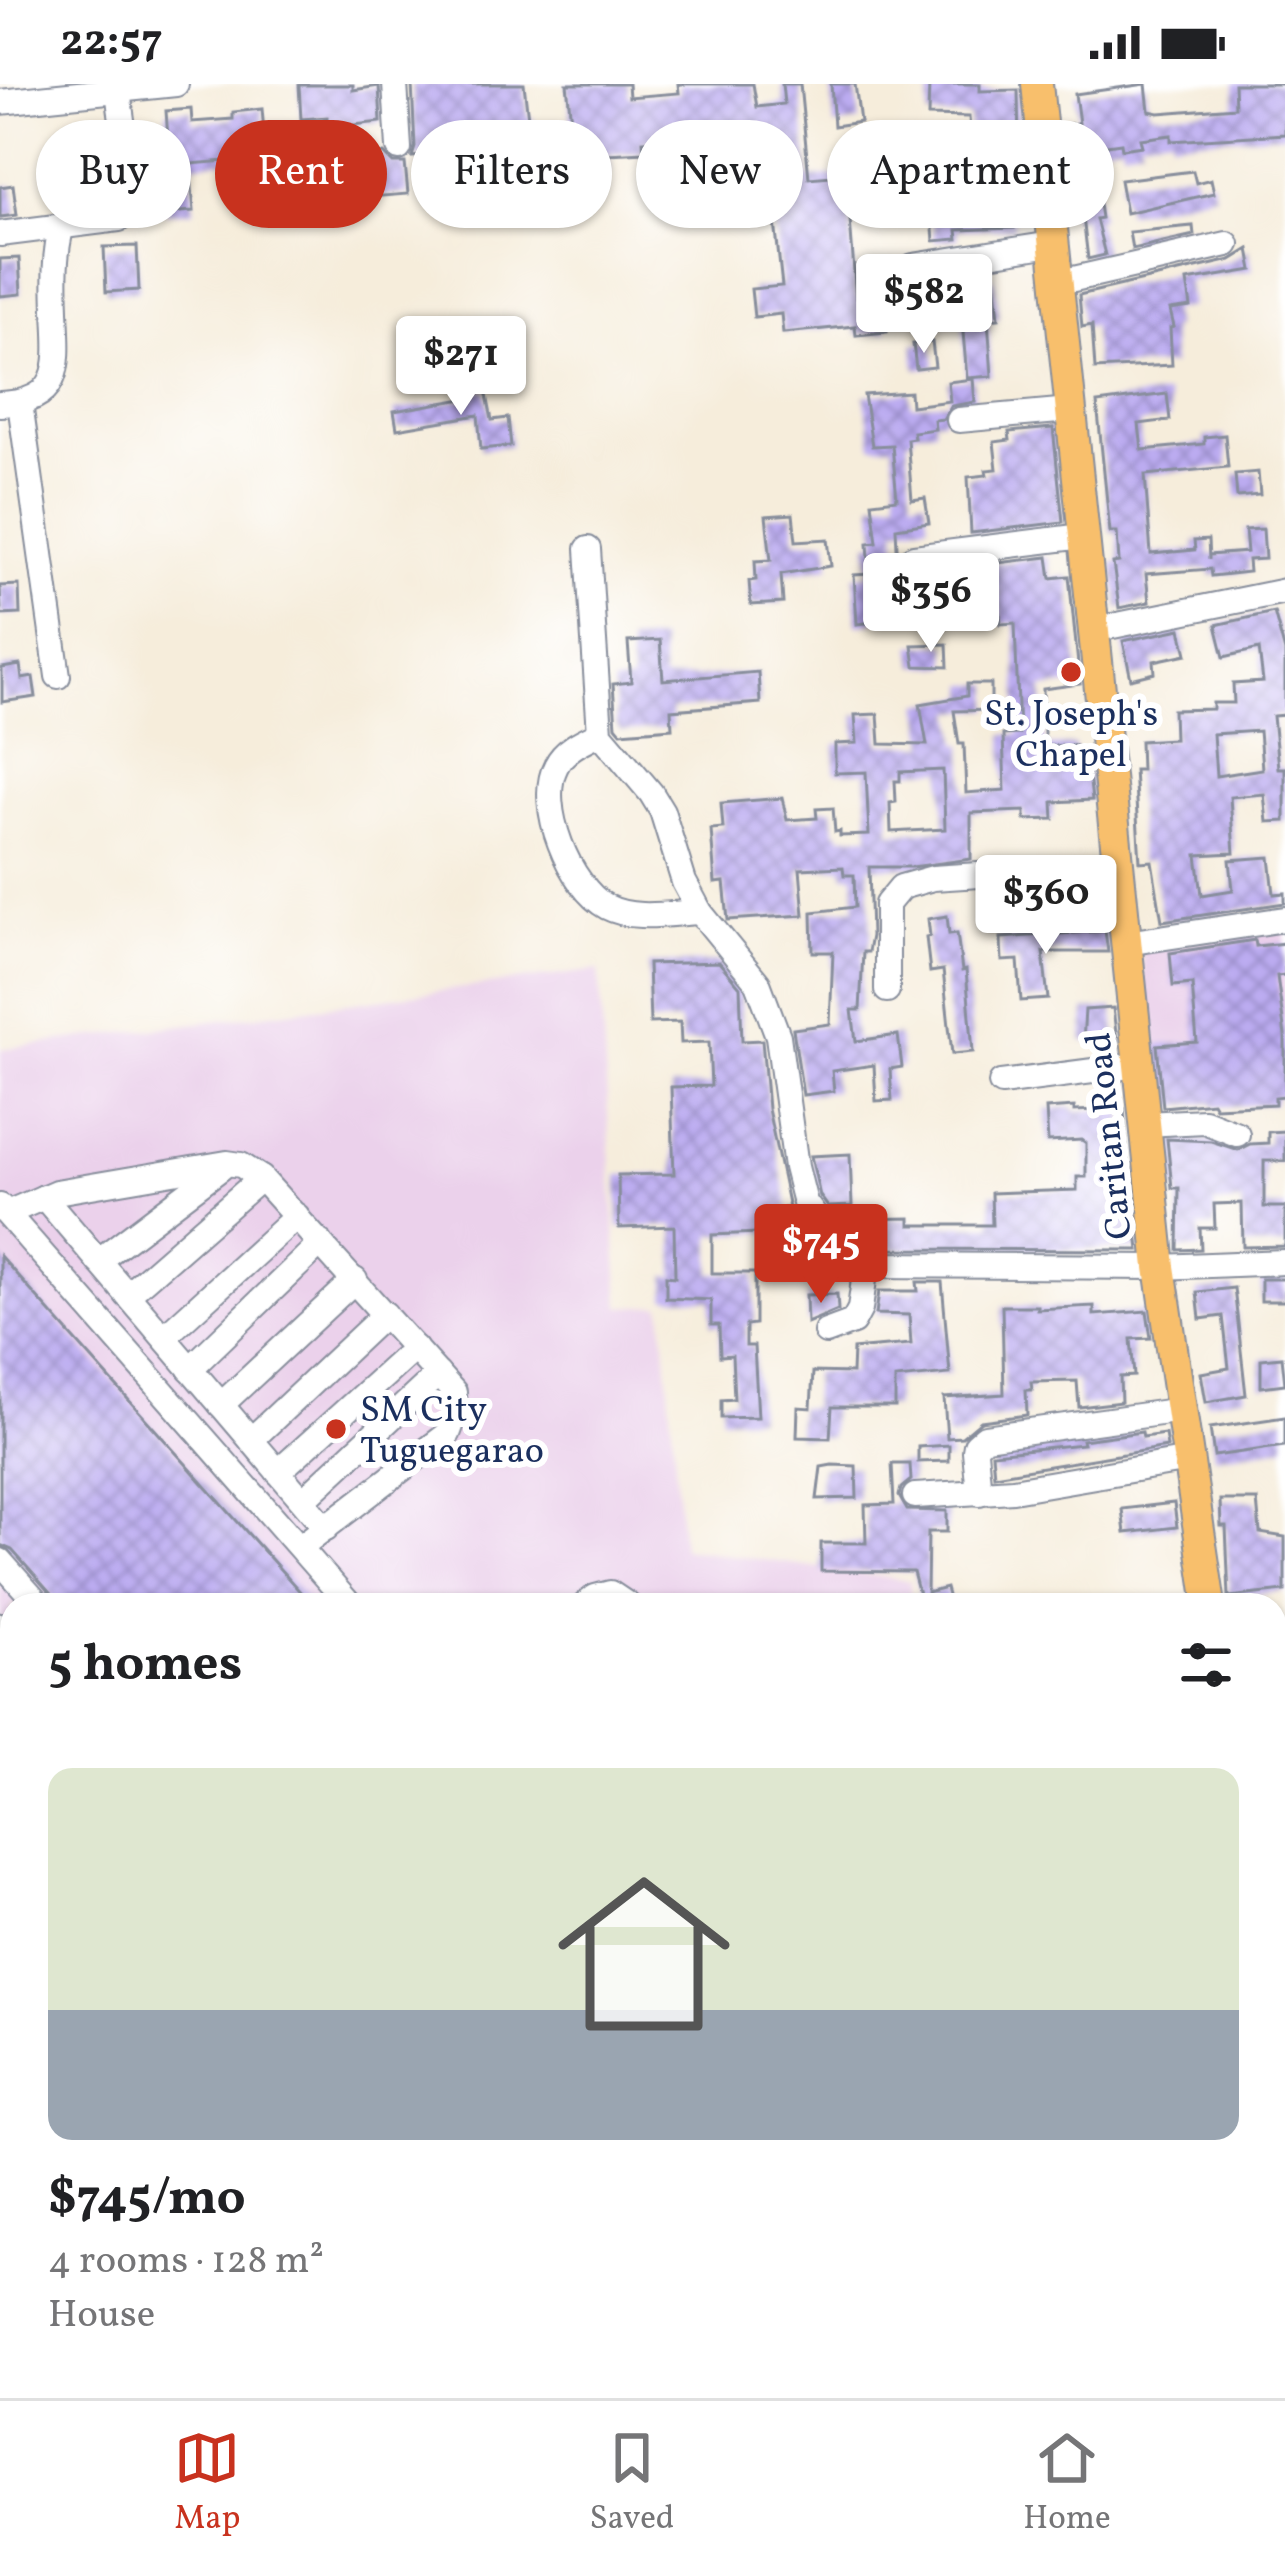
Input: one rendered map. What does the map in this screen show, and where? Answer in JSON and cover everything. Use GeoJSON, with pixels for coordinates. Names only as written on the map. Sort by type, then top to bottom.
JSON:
{"type":"FeatureCollection","features":[{"type":"Feature","properties":{"kind":"main road","name":"Caritan Road"},"geometry":{"type":"LineString","coordinates":[[1037,84],[1160,1267],[1208,1593]]}},
{"type":"Feature","properties":{"kind":"street"},"geometry":{"type":"LineString","coordinates":[[0,102],[176,84]]}},
{"type":"Feature","properties":{"kind":"street"},"geometry":{"type":"LineString","coordinates":[[395,84],[399,148]]}},
{"type":"Feature","properties":{"kind":"street"},"geometry":{"type":"LineString","coordinates":[[117,87],[121,120]]}},
{"type":"Feature","properties":{"kind":"street"},"geometry":{"type":"LineString","coordinates":[[0,234],[46,228]]}},
{"type":"Feature","properties":{"kind":"street"},"geometry":{"type":"LineString","coordinates":[[58,676],[10,404],[44,391],[58,367],[57,250],[62,228]]}},
{"type":"Feature","properties":{"kind":"street"},"geometry":{"type":"LineString","coordinates":[[913,266],[1052,244]]}},
{"type":"Feature","properties":{"kind":"street"},"geometry":{"type":"LineString","coordinates":[[1056,283],[1227,244]]}},
{"type":"Feature","properties":{"kind":"street"},"geometry":{"type":"LineString","coordinates":[[959,420],[1070,410]]}},
{"type":"Feature","properties":{"kind":"street"},"geometry":{"type":"LineString","coordinates":[[914,557],[1083,536]]}},
{"type":"Feature","properties":{"kind":"street"},"geometry":{"type":"LineString","coordinates":[[588,549],[600,733],[652,794],[700,912],[743,959],[770,1008],[805,1203],[839,1249],[866,1265],[1160,1267],[1285,1262]]}},
{"type":"Feature","properties":{"kind":"street"},"geometry":{"type":"LineString","coordinates":[[1094,630],[1285,591]]}},
{"type":"Feature","properties":{"kind":"street"},"geometry":{"type":"LineString","coordinates":[[600,733],[572,747],[556,763],[550,782],[559,843],[568,866],[582,887],[608,908],[637,915],[700,912]]}},
{"type":"Feature","properties":{"kind":"street"},"geometry":{"type":"LineString","coordinates":[[887,989],[886,904],[902,887],[933,878],[1118,866]]}},
{"type":"Feature","properties":{"kind":"street"},"geometry":{"type":"LineString","coordinates":[[1126,943],[1285,919]]}},
{"type":"Feature","properties":{"kind":"street"},"geometry":{"type":"LineString","coordinates":[[1000,1083],[1139,1066]]}},
{"type":"Feature","properties":{"kind":"street"},"geometry":{"type":"LineString","coordinates":[[1145,1124],[1204,1121],[1238,1134]]}},
{"type":"Feature","properties":{"kind":"street"},"geometry":{"type":"LineString","coordinates":[[98,1261],[227,1163]]}},
{"type":"Feature","properties":{"kind":"street"},"geometry":{"type":"LineString","coordinates":[[300,1547],[448,1434],[455,1414],[454,1392],[297,1216],[261,1178],[241,1165],[227,1163],[56,1192],[3,1210],[340,1593]]}},
{"type":"Feature","properties":{"kind":"street"},"geometry":{"type":"LineString","coordinates":[[127,1295],[261,1178]]}},
{"type":"Feature","properties":{"kind":"street"},"geometry":{"type":"LineString","coordinates":[[44,1197],[326,1528]]}},
{"type":"Feature","properties":{"kind":"street"},"geometry":{"type":"LineString","coordinates":[[164,1337],[297,1216]]}},
{"type":"Feature","properties":{"kind":"street"},"geometry":{"type":"LineString","coordinates":[[190,1369],[321,1243]]}},
{"type":"Feature","properties":{"kind":"street"},"geometry":{"type":"LineString","coordinates":[[826,1332],[853,1322],[860,1309],[866,1265]]}},
{"type":"Feature","properties":{"kind":"street"},"geometry":{"type":"LineString","coordinates":[[221,1405],[355,1280]]}},
{"type":"Feature","properties":{"kind":"street"},"geometry":{"type":"LineString","coordinates":[[251,1440],[385,1314]]}},
{"type":"Feature","properties":{"kind":"street"},"geometry":{"type":"LineString","coordinates":[[278,1472],[415,1348]]}},
{"type":"Feature","properties":{"kind":"street"},"geometry":{"type":"LineString","coordinates":[[303,1500],[438,1374]]}},
{"type":"Feature","properties":{"kind":"street"},"geometry":{"type":"LineString","coordinates":[[979,1493],[975,1451],[985,1437],[1182,1409]]}},
{"type":"Feature","properties":{"kind":"street"},"geometry":{"type":"LineString","coordinates":[[915,1496],[979,1493],[1189,1460]]}},
{"type":"Feature","properties":{"kind":"street"},"geometry":{"type":"LineString","coordinates":[[0,1561],[28,1593]]}},
{"type":"Feature","properties":{"kind":"shaded area"},"geometry":{"type":"Polygon","coordinates":[[[1285,928],[1285,1064],[1154,1082],[1141,950],[1285,928]]]}},
{"type":"Feature","properties":{"kind":"shaded area","name":"SM City Tuguegarao"},"geometry":{"type":"Polygon","coordinates":[[[599,970],[620,1307],[662,1305],[682,1548],[910,1581],[910,1593],[0,1593],[0,1049],[599,970]]]}},
{"type":"Feature","properties":{"kind":"building"},"geometry":{"type":"Polygon","coordinates":[[[412,84],[524,84],[528,118],[533,117],[533,120],[414,120],[412,84]]]}},
{"type":"Feature","properties":{"kind":"building"},"geometry":{"type":"Polygon","coordinates":[[[567,84],[628,84],[629,97],[679,93],[678,84],[753,84],[757,107],[784,104],[782,84],[800,84],[809,178],[827,176],[827,228],[851,228],[856,298],[883,295],[887,332],[856,335],[855,326],[783,333],[781,314],[754,317],[751,289],[782,286],[776,228],[803,228],[803,120],[636,120],[636,152],[612,154],[612,120],[571,120],[567,84]]]}},
{"type":"Feature","properties":{"kind":"building"},"geometry":{"type":"Polygon","coordinates":[[[831,84],[855,84],[860,120],[834,120],[831,84]]]}},
{"type":"Feature","properties":{"kind":"building"},"geometry":{"type":"Polygon","coordinates":[[[929,84],[1018,90],[1018,120],[928,116],[929,84]]]}},
{"type":"Feature","properties":{"kind":"building"},"geometry":{"type":"Polygon","coordinates":[[[1146,84],[1149,111],[1159,113],[1235,107],[1234,84],[1285,84],[1285,134],[1171,141],[1171,135],[1140,139],[1142,146],[1122,149],[1121,143],[1114,144],[1114,120],[1079,120],[1075,94],[1146,84]]]}},
{"type":"Feature","properties":{"kind":"building"},"geometry":{"type":"Polygon","coordinates":[[[299,85],[353,85],[353,90],[379,86],[381,120],[301,119],[299,85]]]}},
{"type":"Feature","properties":{"kind":"building"},"geometry":{"type":"Polygon","coordinates":[[[191,109],[192,122],[215,120],[215,162],[191,164],[191,120],[167,120],[166,111],[191,109]]]}},
{"type":"Feature","properties":{"kind":"building"},"geometry":{"type":"Polygon","coordinates":[[[262,109],[263,120],[219,120],[233,119],[233,112],[262,109]]]}},
{"type":"Feature","properties":{"kind":"building"},"geometry":{"type":"Polygon","coordinates":[[[387,157],[393,163],[405,163],[408,194],[387,196],[387,157]]]}},
{"type":"Feature","properties":{"kind":"building"},"geometry":{"type":"Polygon","coordinates":[[[1193,171],[1196,183],[1211,179],[1214,193],[1126,213],[1120,180],[1193,171]]]}},
{"type":"Feature","properties":{"kind":"building"},"geometry":{"type":"Polygon","coordinates":[[[13,185],[17,215],[0,217],[0,187],[13,185]]]}},
{"type":"Feature","properties":{"kind":"building"},"geometry":{"type":"Polygon","coordinates":[[[1193,226],[1194,235],[1132,249],[1129,232],[1193,226]]]}},
{"type":"Feature","properties":{"kind":"building"},"geometry":{"type":"Polygon","coordinates":[[[933,228],[1014,228],[957,230],[958,239],[934,241],[933,228]]]}},
{"type":"Feature","properties":{"kind":"building"},"geometry":{"type":"Polygon","coordinates":[[[1084,228],[1098,228],[1105,255],[1088,259],[1084,228]]]}},
{"type":"Feature","properties":{"kind":"building"},"geometry":{"type":"Polygon","coordinates":[[[137,246],[139,290],[106,292],[104,247],[137,246]]]}},
{"type":"Feature","properties":{"kind":"building"},"geometry":{"type":"Polygon","coordinates":[[[1249,249],[1253,270],[1187,281],[1191,307],[1170,310],[1172,365],[1095,369],[1092,325],[1082,327],[1079,295],[1231,260],[1249,249]]]}},
{"type":"Feature","properties":{"kind":"building"},"geometry":{"type":"Polygon","coordinates":[[[19,258],[21,294],[0,296],[0,259],[19,258]]]}},
{"type":"Feature","properties":{"kind":"building"},"geometry":{"type":"Polygon","coordinates":[[[995,279],[999,318],[988,319],[992,376],[967,378],[962,321],[944,323],[940,284],[995,279]]]}},
{"type":"Feature","properties":{"kind":"building"},"geometry":{"type":"Polygon","coordinates":[[[932,342],[935,367],[916,369],[913,344],[932,342]]]}},
{"type":"Feature","properties":{"kind":"building"},"geometry":{"type":"Polygon","coordinates":[[[973,379],[975,402],[951,406],[943,419],[934,420],[935,429],[913,432],[914,438],[907,439],[912,500],[925,498],[929,523],[896,528],[898,566],[916,573],[1048,557],[1051,578],[1069,576],[1080,684],[1043,689],[1044,733],[1046,746],[1075,745],[1075,752],[1084,752],[1084,774],[1089,774],[1092,800],[1053,802],[1054,819],[1025,820],[1025,811],[971,813],[971,859],[869,867],[871,936],[868,952],[863,952],[860,1010],[852,1010],[856,1041],[898,1035],[902,1067],[890,1069],[892,1100],[876,1101],[874,1065],[832,1071],[834,1091],[803,1095],[793,1029],[830,1024],[833,952],[813,952],[812,912],[855,907],[854,875],[844,875],[843,867],[800,869],[804,915],[728,920],[724,882],[715,883],[711,829],[723,828],[721,803],[782,798],[787,820],[817,818],[816,809],[833,808],[835,832],[840,831],[840,836],[869,835],[866,772],[835,773],[835,744],[857,743],[855,715],[878,714],[880,744],[927,745],[920,704],[967,696],[967,684],[991,684],[991,710],[954,711],[959,744],[964,744],[966,793],[1005,790],[1003,735],[1019,734],[1015,623],[1001,624],[998,588],[949,591],[951,616],[932,618],[931,606],[903,607],[874,611],[874,622],[857,624],[854,575],[870,574],[868,543],[877,542],[872,502],[897,499],[892,445],[872,446],[864,395],[910,392],[911,406],[950,401],[948,382],[973,379]],[[943,770],[900,772],[900,781],[895,781],[896,802],[890,803],[891,832],[945,829],[943,770]]]}},
{"type":"Feature","properties":{"kind":"building"},"geometry":{"type":"Polygon","coordinates":[[[486,390],[492,420],[508,418],[511,446],[481,449],[478,415],[397,429],[394,411],[476,397],[476,391],[486,390]]]}},
{"type":"Feature","properties":{"kind":"building"},"geometry":{"type":"Polygon","coordinates":[[[1167,394],[1170,420],[1139,424],[1142,450],[1204,444],[1204,437],[1225,435],[1228,467],[1145,475],[1151,554],[1195,550],[1194,541],[1208,540],[1209,560],[1209,555],[1247,552],[1245,530],[1263,529],[1265,559],[1248,560],[1249,572],[1211,576],[1210,569],[1146,574],[1149,602],[1119,608],[1113,563],[1119,562],[1117,532],[1110,532],[1097,403],[1167,394]]]}},
{"type":"Feature","properties":{"kind":"building"},"geometry":{"type":"Polygon","coordinates":[[[1053,428],[1063,522],[971,533],[968,477],[997,469],[994,442],[1010,440],[1009,432],[1053,428]]]}},
{"type":"Feature","properties":{"kind":"building"},"geometry":{"type":"Polygon","coordinates":[[[1258,472],[1260,495],[1237,497],[1235,474],[1258,472]]]}},
{"type":"Feature","properties":{"kind":"building"},"geometry":{"type":"Polygon","coordinates":[[[793,514],[796,541],[828,539],[831,566],[781,574],[783,603],[751,605],[749,581],[756,580],[755,561],[771,560],[766,516],[793,514]]]}},
{"type":"Feature","properties":{"kind":"building"},"geometry":{"type":"Polygon","coordinates":[[[19,585],[20,614],[1,615],[0,586],[19,585]]]}},
{"type":"Feature","properties":{"kind":"building"},"geometry":{"type":"Polygon","coordinates":[[[1274,612],[1285,652],[1285,715],[1273,716],[1278,768],[1285,768],[1285,821],[1267,822],[1264,794],[1230,797],[1234,853],[1197,855],[1202,895],[1233,890],[1230,860],[1270,857],[1274,894],[1285,893],[1285,903],[1162,921],[1152,861],[1140,862],[1134,770],[1141,770],[1140,741],[1174,739],[1173,710],[1234,703],[1233,684],[1263,682],[1259,649],[1224,657],[1216,625],[1274,612]],[[1259,731],[1213,734],[1216,776],[1262,769],[1259,731]]]}},
{"type":"Feature","properties":{"kind":"building"},"geometry":{"type":"Polygon","coordinates":[[[1181,629],[1187,654],[1154,661],[1155,673],[1131,679],[1123,641],[1181,629]]]}},
{"type":"Feature","properties":{"kind":"building"},"geometry":{"type":"Polygon","coordinates":[[[660,640],[663,680],[758,672],[760,703],[671,710],[672,728],[621,732],[616,726],[613,684],[631,682],[628,642],[660,640]]]}},
{"type":"Feature","properties":{"kind":"building"},"geometry":{"type":"Polygon","coordinates":[[[947,644],[948,667],[915,666],[912,645],[947,644]]]}},
{"type":"Feature","properties":{"kind":"building"},"geometry":{"type":"Polygon","coordinates":[[[20,665],[22,679],[33,677],[36,697],[2,702],[2,668],[20,665]]]}},
{"type":"Feature","properties":{"kind":"building"},"geometry":{"type":"Polygon","coordinates":[[[947,916],[949,934],[957,933],[962,971],[966,970],[973,1052],[952,1054],[943,970],[930,972],[928,919],[947,916]]]}},
{"type":"Feature","properties":{"kind":"building"},"geometry":{"type":"Polygon","coordinates":[[[1105,931],[1108,952],[1043,952],[1048,999],[1021,1001],[1018,960],[1002,961],[1001,938],[1105,931]]]}},
{"type":"Feature","properties":{"kind":"building"},"geometry":{"type":"Polygon","coordinates":[[[1255,940],[1256,946],[1285,943],[1285,975],[1277,976],[1285,1036],[1285,1096],[1275,1097],[1275,1104],[1215,1107],[1212,1102],[1163,1107],[1157,1045],[1197,1042],[1192,984],[1173,986],[1170,953],[1255,940]]]}},
{"type":"Feature","properties":{"kind":"building"},"geometry":{"type":"Polygon","coordinates":[[[719,962],[740,987],[742,1041],[762,1040],[768,1109],[789,1208],[785,1208],[786,1232],[712,1235],[712,1273],[755,1273],[755,1324],[746,1325],[746,1346],[754,1346],[758,1417],[721,1418],[721,1400],[734,1399],[732,1355],[720,1356],[719,1325],[711,1325],[711,1300],[666,1298],[666,1276],[675,1277],[674,1226],[619,1228],[618,1175],[674,1174],[671,1087],[711,1086],[709,1042],[681,1043],[680,1022],[650,1023],[648,964],[719,962]]]}},
{"type":"Feature","properties":{"kind":"building"},"geometry":{"type":"Polygon","coordinates":[[[1113,1008],[1117,1041],[1083,1042],[1085,1010],[1113,1008]]]}},
{"type":"Feature","properties":{"kind":"building"},"geometry":{"type":"Polygon","coordinates":[[[1074,1107],[1074,1111],[1124,1109],[1131,1217],[1135,1217],[1139,1250],[871,1249],[860,1242],[860,1219],[910,1218],[910,1225],[992,1225],[991,1193],[1077,1190],[1077,1177],[1086,1177],[1086,1143],[1048,1142],[1046,1109],[1074,1107]]]}},
{"type":"Feature","properties":{"kind":"building"},"geometry":{"type":"Polygon","coordinates":[[[1285,1131],[1285,1161],[1264,1161],[1264,1207],[1285,1207],[1285,1246],[1243,1247],[1242,1203],[1214,1204],[1215,1228],[1200,1228],[1201,1249],[1178,1250],[1179,1188],[1172,1188],[1167,1139],[1211,1141],[1238,1150],[1268,1143],[1268,1132],[1285,1131]]]}},
{"type":"Feature","properties":{"kind":"building"},"geometry":{"type":"Polygon","coordinates":[[[850,1154],[852,1206],[828,1207],[820,1196],[811,1156],[850,1154]]]}},
{"type":"Feature","properties":{"kind":"building"},"geometry":{"type":"Polygon","coordinates":[[[0,1256],[301,1593],[50,1593],[12,1550],[0,1545],[0,1256]]]}},
{"type":"Feature","properties":{"kind":"building"},"geometry":{"type":"Polygon","coordinates":[[[1261,1279],[1285,1279],[1285,1301],[1261,1301],[1261,1279]]]}},
{"type":"Feature","properties":{"kind":"building"},"geometry":{"type":"Polygon","coordinates":[[[917,1282],[942,1282],[950,1374],[895,1379],[895,1407],[832,1407],[830,1438],[797,1437],[798,1407],[811,1408],[813,1372],[852,1373],[853,1349],[911,1344],[909,1315],[876,1314],[879,1291],[918,1291],[917,1282]]]}},
{"type":"Feature","properties":{"kind":"building"},"geometry":{"type":"Polygon","coordinates":[[[1234,1288],[1246,1395],[1206,1402],[1201,1373],[1229,1368],[1223,1316],[1200,1319],[1197,1292],[1234,1288]]]}},
{"type":"Feature","properties":{"kind":"building"},"geometry":{"type":"Polygon","coordinates":[[[837,1294],[838,1310],[807,1323],[806,1295],[837,1294]]]}},
{"type":"Feature","properties":{"kind":"building"},"geometry":{"type":"Polygon","coordinates":[[[1002,1306],[1094,1306],[1094,1315],[1147,1311],[1151,1338],[1131,1339],[1134,1376],[1120,1377],[1121,1402],[1079,1407],[1077,1381],[1031,1382],[1032,1390],[1026,1390],[1027,1415],[981,1421],[962,1437],[947,1438],[944,1398],[1004,1394],[1002,1306]]]}},
{"type":"Feature","properties":{"kind":"building"},"geometry":{"type":"Polygon","coordinates":[[[1282,1357],[1285,1384],[1261,1387],[1261,1359],[1282,1357]]]}},
{"type":"Feature","properties":{"kind":"building"},"geometry":{"type":"Polygon","coordinates":[[[1285,1417],[1285,1446],[1214,1456],[1210,1428],[1285,1417]]]}},
{"type":"Feature","properties":{"kind":"building"},"geometry":{"type":"Polygon","coordinates":[[[1142,1432],[1143,1437],[1165,1434],[1167,1447],[994,1475],[992,1453],[1083,1444],[1082,1440],[1142,1432]]]}},
{"type":"Feature","properties":{"kind":"building"},"geometry":{"type":"Polygon","coordinates":[[[949,1445],[949,1461],[918,1462],[918,1447],[949,1445]]]}},
{"type":"Feature","properties":{"kind":"building"},"geometry":{"type":"Polygon","coordinates":[[[892,1464],[910,1464],[911,1480],[899,1496],[907,1510],[947,1511],[947,1532],[928,1532],[927,1593],[918,1593],[913,1572],[821,1571],[821,1543],[866,1543],[865,1505],[894,1504],[892,1464]]]}},
{"type":"Feature","properties":{"kind":"building"},"geometry":{"type":"Polygon","coordinates":[[[856,1466],[857,1498],[817,1499],[821,1467],[856,1466]]]}},
{"type":"Feature","properties":{"kind":"building"},"geometry":{"type":"Polygon","coordinates":[[[1220,1500],[1257,1500],[1260,1533],[1285,1537],[1285,1591],[1229,1593],[1226,1526],[1221,1526],[1220,1500]]]}},
{"type":"Feature","properties":{"kind":"building"},"geometry":{"type":"Polygon","coordinates":[[[1174,1503],[1177,1527],[1125,1533],[1122,1509],[1174,1503]]]}},
{"type":"Feature","properties":{"kind":"place","name":"St. Joseph's Chapel"},"geometry":{"type":"Point","coordinates":[1071,672]}},
{"type":"Feature","properties":{"kind":"place","name":"SM City Tuguegarao"},"geometry":{"type":"Point","coordinates":[336,1429]}}]}
